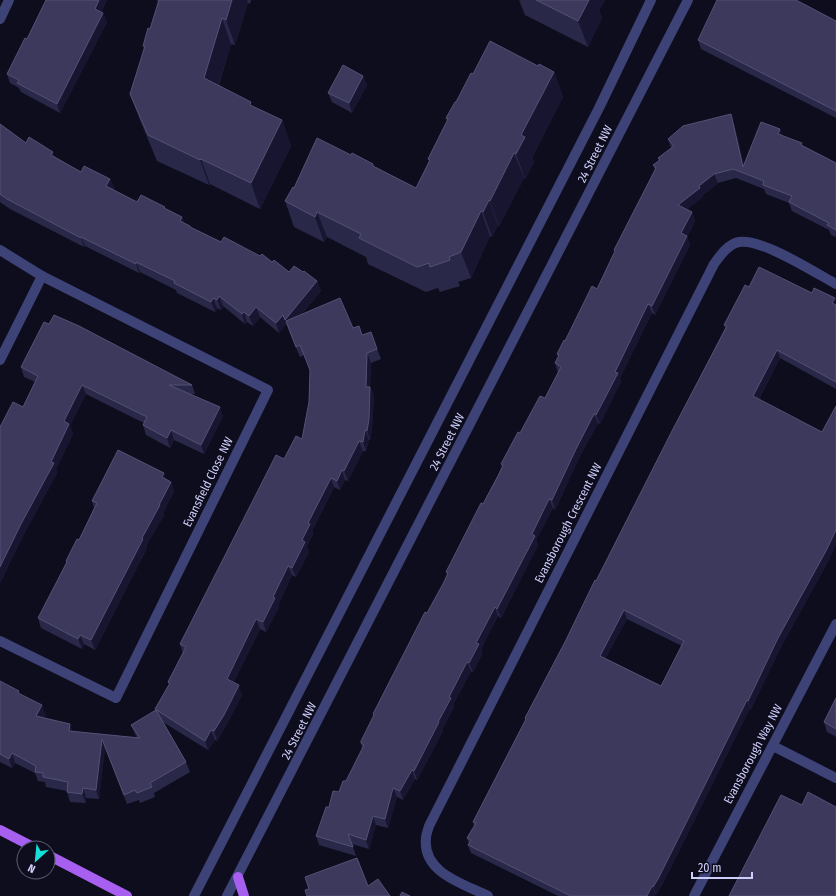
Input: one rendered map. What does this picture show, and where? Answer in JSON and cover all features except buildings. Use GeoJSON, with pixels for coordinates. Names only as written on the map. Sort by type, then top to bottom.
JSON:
{"type":"FeatureCollection","features":[{"type":"Feature","properties":{"kind":"main road"},"geometry":{"type":"LineString","coordinates":[[0,830],[19,840]]}},
{"type":"Feature","properties":{"kind":"main road"},"geometry":{"type":"LineString","coordinates":[[56,859],[128,896]]}},
{"type":"Feature","properties":{"kind":"main road"},"geometry":{"type":"LineString","coordinates":[[238,877],[244,896]]}},
{"type":"Feature","properties":{"kind":"street"},"geometry":{"type":"LineString","coordinates":[[0,19],[9,0]]}},
{"type":"Feature","properties":{"kind":"street","name":"24 Street NW"},"geometry":{"type":"LineString","coordinates":[[194,896],[599,108],[651,0]]}},
{"type":"Feature","properties":{"kind":"street","name":"24 Street NW"},"geometry":{"type":"LineString","coordinates":[[227,896],[688,0]]}},
{"type":"Feature","properties":{"kind":"street","name":"Evansborough Crescent NW"},"geometry":{"type":"LineString","coordinates":[[488,896],[445,876],[434,866],[427,854],[426,839],[429,826],[714,264],[725,250],[737,242],[751,242],[767,247],[836,284]]}},
{"type":"Feature","properties":{"kind":"street","name":"Evansfield Close NW"},"geometry":{"type":"LineString","coordinates":[[0,250],[42,276],[268,390],[116,698],[0,642]]}},
{"type":"Feature","properties":{"kind":"street"},"geometry":{"type":"LineString","coordinates":[[0,360],[42,276]]}},
{"type":"Feature","properties":{"kind":"street","name":"Evansborough Way NW"},"geometry":{"type":"LineString","coordinates":[[694,896],[836,624]]}},
{"type":"Feature","properties":{"kind":"street"},"geometry":{"type":"LineString","coordinates":[[773,746],[836,778]]}}]}
